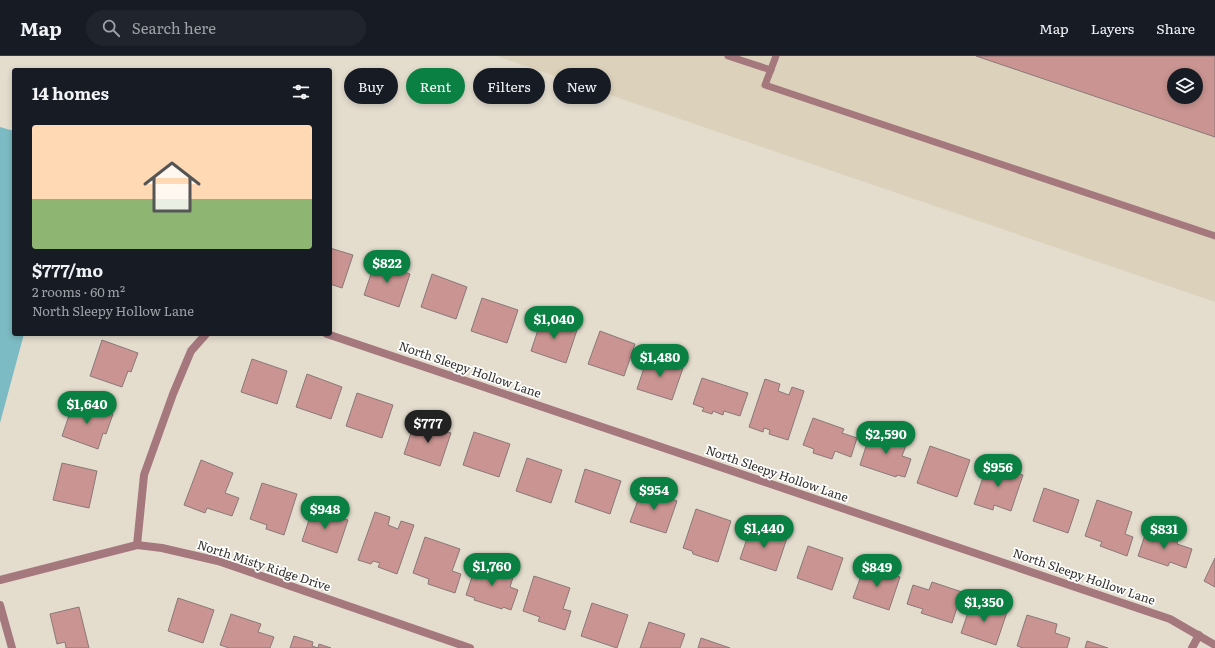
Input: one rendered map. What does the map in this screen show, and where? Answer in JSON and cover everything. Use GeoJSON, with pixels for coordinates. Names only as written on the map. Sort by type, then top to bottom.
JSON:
{"type":"FeatureCollection","features":[{"type":"Feature","properties":{"kind":"street"},"geometry":{"type":"LineString","coordinates":[[137,545],[144,475],[173,394],[191,351],[204,336]]}},
{"type":"Feature","properties":{"kind":"street","name":"North Sleepy Hollow Lane"},"geometry":{"type":"LineString","coordinates":[[332,336],[1162,617],[1199,635],[1215,645]]}},
{"type":"Feature","properties":{"kind":"street","name":"North Misty Ridge Drive"},"geometry":{"type":"LineString","coordinates":[[0,580],[137,545],[162,548],[218,561],[470,648]]}},
{"type":"Feature","properties":{"kind":"street"},"geometry":{"type":"LineString","coordinates":[[0,605],[12,648]]}},
{"type":"Feature","properties":{"kind":"street"},"geometry":{"type":"LineString","coordinates":[[1192,648],[1199,635]]}},
{"type":"Feature","properties":{"kind":"lane"},"geometry":{"type":"LineString","coordinates":[[728,56],[771,70]]}},
{"type":"Feature","properties":{"kind":"lane"},"geometry":{"type":"LineString","coordinates":[[776,56],[766,86],[1215,236]]}},
{"type":"Feature","properties":{"kind":"shaded area"},"geometry":{"type":"Polygon","coordinates":[[[496,56],[1215,56],[1215,302],[611,95],[611,68],[553,68],[553,76],[545,73],[545,68],[531,68],[496,56]]]}},
{"type":"Feature","properties":{"kind":"water"},"geometry":{"type":"Polygon","coordinates":[[[0,127],[12,130],[12,336],[23,336],[0,423],[0,127]]]}},
{"type":"Feature","properties":{"kind":"building"},"geometry":{"type":"Polygon","coordinates":[[[976,56],[1215,56],[1215,137],[976,56]]]}},
{"type":"Feature","properties":{"kind":"building"},"geometry":{"type":"Polygon","coordinates":[[[332,249],[353,255],[342,288],[332,285],[332,249]]]}},
{"type":"Feature","properties":{"kind":"building"},"geometry":{"type":"Polygon","coordinates":[[[375,262],[410,274],[399,307],[364,295],[375,262]]]}},
{"type":"Feature","properties":{"kind":"building"},"geometry":{"type":"Polygon","coordinates":[[[432,274],[467,287],[456,319],[421,307],[432,274]]]}},
{"type":"Feature","properties":{"kind":"building"},"geometry":{"type":"Polygon","coordinates":[[[482,298],[518,310],[507,343],[471,331],[482,298]]]}},
{"type":"Feature","properties":{"kind":"building"},"geometry":{"type":"Polygon","coordinates":[[[542,318],[577,330],[566,363],[531,351],[542,318]]]}},
{"type":"Feature","properties":{"kind":"building"},"geometry":{"type":"Polygon","coordinates":[[[600,331],[635,344],[624,376],[588,364],[600,331]]]}},
{"type":"Feature","properties":{"kind":"building"},"geometry":{"type":"Polygon","coordinates":[[[102,340],[138,353],[131,372],[128,371],[122,387],[90,376],[102,340]]]}},
{"type":"Feature","properties":{"kind":"building"},"geometry":{"type":"Polygon","coordinates":[[[648,356],[683,368],[672,400],[637,389],[648,356]]]}},
{"type":"Feature","properties":{"kind":"building"},"geometry":{"type":"Polygon","coordinates":[[[252,359],[287,371],[277,404],[241,392],[252,359]]]}},
{"type":"Feature","properties":{"kind":"building"},"geometry":{"type":"Polygon","coordinates":[[[307,374],[342,387],[331,419],[296,407],[307,374]]]}},
{"type":"Feature","properties":{"kind":"building"},"geometry":{"type":"Polygon","coordinates":[[[702,378],[748,393],[740,416],[724,411],[723,415],[713,411],[712,414],[702,411],[704,408],[693,404],[702,378]]]}},
{"type":"Feature","properties":{"kind":"building"},"geometry":{"type":"Polygon","coordinates":[[[765,379],[780,384],[778,391],[789,395],[792,387],[804,391],[788,440],[769,434],[770,430],[764,428],[763,432],[749,427],[765,379]]]}},
{"type":"Feature","properties":{"kind":"building"},"geometry":{"type":"Polygon","coordinates":[[[357,393],[393,405],[382,438],[346,426],[357,393]]]}},
{"type":"Feature","properties":{"kind":"building"},"geometry":{"type":"Polygon","coordinates":[[[74,401],[113,414],[106,434],[103,433],[98,449],[62,436],[74,401]]]}},
{"type":"Feature","properties":{"kind":"building"},"geometry":{"type":"Polygon","coordinates":[[[813,418],[844,429],[842,433],[857,438],[851,457],[835,451],[832,459],[813,453],[814,449],[803,445],[813,418]]]}},
{"type":"Feature","properties":{"kind":"building"},"geometry":{"type":"Polygon","coordinates":[[[415,421],[451,433],[440,466],[404,454],[415,421]]]}},
{"type":"Feature","properties":{"kind":"building"},"geometry":{"type":"Polygon","coordinates":[[[871,431],[907,443],[902,456],[911,459],[905,477],[897,475],[896,477],[860,465],[871,431]]]}},
{"type":"Feature","properties":{"kind":"building"},"geometry":{"type":"Polygon","coordinates":[[[474,432],[510,444],[499,477],[463,465],[474,432]]]}},
{"type":"Feature","properties":{"kind":"building"},"geometry":{"type":"Polygon","coordinates":[[[930,446],[970,460],[957,497],[917,483],[930,446]]]}},
{"type":"Feature","properties":{"kind":"building"},"geometry":{"type":"Polygon","coordinates":[[[527,458],[562,470],[551,503],[516,491],[527,458]]]}},
{"type":"Feature","properties":{"kind":"building"},"geometry":{"type":"Polygon","coordinates":[[[201,460],[233,473],[225,493],[239,498],[232,516],[207,508],[205,513],[184,505],[201,460]]]}},
{"type":"Feature","properties":{"kind":"building"},"geometry":{"type":"Polygon","coordinates":[[[62,463],[97,471],[89,508],[53,500],[62,463]]]}},
{"type":"Feature","properties":{"kind":"building"},"geometry":{"type":"Polygon","coordinates":[[[988,463],[1023,475],[1011,511],[994,505],[993,510],[974,504],[988,463]]]}},
{"type":"Feature","properties":{"kind":"building"},"geometry":{"type":"Polygon","coordinates":[[[585,469],[621,481],[610,514],[575,502],[585,469]]]}},
{"type":"Feature","properties":{"kind":"building"},"geometry":{"type":"Polygon","coordinates":[[[262,483],[297,494],[284,535],[266,529],[267,525],[250,519],[262,483]]]}},
{"type":"Feature","properties":{"kind":"building"},"geometry":{"type":"Polygon","coordinates":[[[1044,488],[1079,500],[1068,533],[1033,521],[1044,488]]]}},
{"type":"Feature","properties":{"kind":"building"},"geometry":{"type":"Polygon","coordinates":[[[642,489],[677,501],[666,533],[630,522],[642,489]]]}},
{"type":"Feature","properties":{"kind":"building"},"geometry":{"type":"Polygon","coordinates":[[[1097,500],[1132,512],[1125,534],[1133,537],[1127,556],[1100,546],[1102,542],[1085,536],[1097,500]]]}},
{"type":"Feature","properties":{"kind":"building"},"geometry":{"type":"Polygon","coordinates":[[[313,508],[348,520],[337,553],[302,541],[313,508]]]}},
{"type":"Feature","properties":{"kind":"building"},"geometry":{"type":"Polygon","coordinates":[[[696,509],[731,521],[718,562],[693,554],[692,551],[683,548],[696,509]]]}},
{"type":"Feature","properties":{"kind":"building"},"geometry":{"type":"Polygon","coordinates":[[[375,512],[390,517],[388,525],[398,529],[401,521],[414,525],[397,574],[378,567],[380,563],[373,561],[371,564],[358,560],[375,512]]]}},
{"type":"Feature","properties":{"kind":"building"},"geometry":{"type":"Polygon","coordinates":[[[751,527],[787,538],[776,571],[740,559],[751,527]]]}},
{"type":"Feature","properties":{"kind":"building"},"geometry":{"type":"Polygon","coordinates":[[[1147,529],[1178,540],[1177,544],[1192,549],[1186,568],[1170,562],[1168,566],[1138,556],[1147,529]]]}},
{"type":"Feature","properties":{"kind":"building"},"geometry":{"type":"Polygon","coordinates":[[[425,537],[460,549],[452,571],[461,574],[455,593],[428,584],[429,579],[413,573],[425,537]]]}},
{"type":"Feature","properties":{"kind":"building"},"geometry":{"type":"Polygon","coordinates":[[[808,546],[843,558],[832,590],[797,578],[808,546]]]}},
{"type":"Feature","properties":{"kind":"building"},"geometry":{"type":"Polygon","coordinates":[[[1215,558],[1215,587],[1204,581],[1215,558]]]}},
{"type":"Feature","properties":{"kind":"building"},"geometry":{"type":"Polygon","coordinates":[[[477,562],[514,574],[510,587],[518,590],[511,610],[503,607],[502,609],[474,600],[475,598],[466,595],[477,562]]]}},
{"type":"Feature","properties":{"kind":"building"},"geometry":{"type":"Polygon","coordinates":[[[865,565],[900,577],[889,610],[853,598],[865,565]]]}},
{"type":"Feature","properties":{"kind":"building"},"geometry":{"type":"Polygon","coordinates":[[[534,576],[570,588],[563,609],[571,611],[565,630],[538,621],[540,617],[523,611],[534,576]]]}},
{"type":"Feature","properties":{"kind":"building"},"geometry":{"type":"Polygon","coordinates":[[[932,582],[962,592],[952,623],[921,613],[923,609],[907,604],[913,585],[929,590],[932,582]]]}},
{"type":"Feature","properties":{"kind":"building"},"geometry":{"type":"Polygon","coordinates":[[[178,598],[214,610],[203,643],[168,631],[178,598]]]}},
{"type":"Feature","properties":{"kind":"building"},"geometry":{"type":"Polygon","coordinates":[[[972,601],[1007,612],[996,645],[961,633],[972,601]]]}},
{"type":"Feature","properties":{"kind":"building"},"geometry":{"type":"Polygon","coordinates":[[[592,603],[628,615],[617,648],[581,636],[592,603]]]}},
{"type":"Feature","properties":{"kind":"building"},"geometry":{"type":"Polygon","coordinates":[[[79,607],[89,648],[66,648],[65,642],[57,644],[50,614],[79,607]]]}},
{"type":"Feature","properties":{"kind":"building"},"geometry":{"type":"Polygon","coordinates":[[[231,614],[261,624],[258,632],[274,637],[270,648],[229,648],[220,645],[231,614]]]}},
{"type":"Feature","properties":{"kind":"building"},"geometry":{"type":"Polygon","coordinates":[[[1027,615],[1057,624],[1055,633],[1070,638],[1067,648],[1023,648],[1017,646],[1027,615]]]}},
{"type":"Feature","properties":{"kind":"building"},"geometry":{"type":"Polygon","coordinates":[[[649,622],[685,634],[680,648],[640,648],[649,622]]]}},
{"type":"Feature","properties":{"kind":"building"},"geometry":{"type":"Polygon","coordinates":[[[294,636],[313,642],[312,646],[318,648],[290,648],[294,636]]]}},
{"type":"Feature","properties":{"kind":"building"},"geometry":{"type":"Polygon","coordinates":[[[701,638],[730,648],[698,648],[701,638]]]}},
{"type":"Feature","properties":{"kind":"building"},"geometry":{"type":"Polygon","coordinates":[[[1087,641],[1108,648],[1085,648],[1087,641]]]}},
{"type":"Feature","properties":{"kind":"building"},"geometry":{"type":"Polygon","coordinates":[[[319,644],[331,648],[318,648],[319,644]]]}}]}
